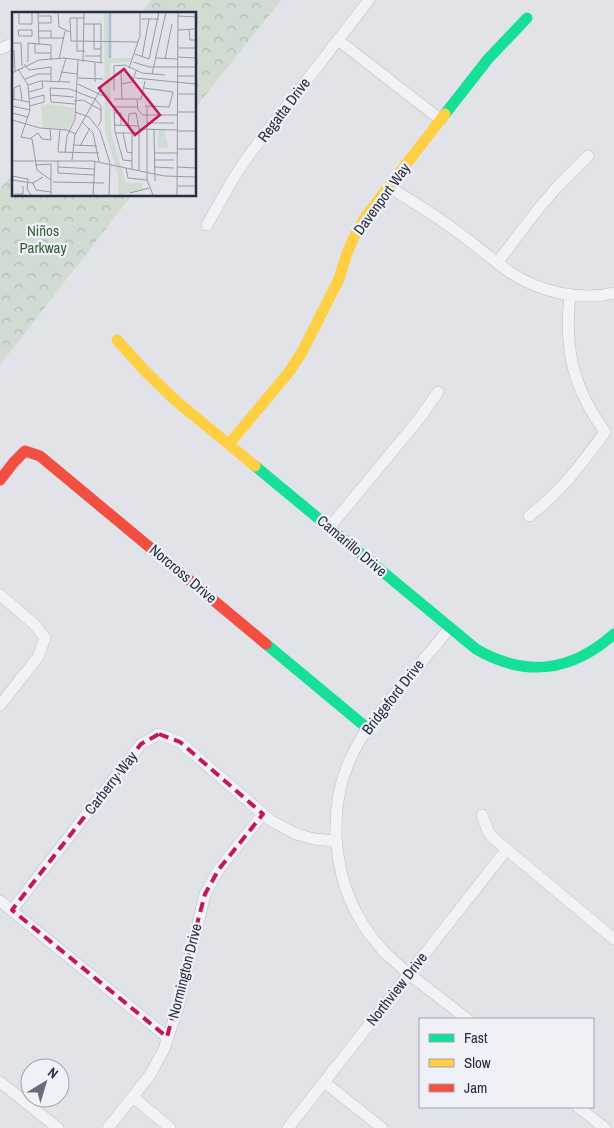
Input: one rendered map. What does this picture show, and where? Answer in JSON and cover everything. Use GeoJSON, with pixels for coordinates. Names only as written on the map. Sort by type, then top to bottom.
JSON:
{"type":"FeatureCollection","features":[{"type":"Feature","properties":{"kind":"street","name":"Regatta Drive"},"geometry":{"type":"LineString","coordinates":[[207,225],[249,156],[369,0]]}},
{"type":"Feature","properties":{"kind":"street","name":"Davenport Way"},"geometry":{"type":"LineString","coordinates":[[229,444],[289,372],[302,352],[339,279],[354,238],[366,216],[488,59],[527,18]]}},
{"type":"Feature","properties":{"kind":"street"},"geometry":{"type":"LineString","coordinates":[[338,40],[441,120]]}},
{"type":"Feature","properties":{"kind":"street"},"geometry":{"type":"LineString","coordinates":[[0,49],[12,44]]}},
{"type":"Feature","properties":{"kind":"street"},"geometry":{"type":"LineString","coordinates":[[497,263],[552,193],[588,156]]}},
{"type":"Feature","properties":{"kind":"street"},"geometry":{"type":"LineString","coordinates":[[389,187],[444,222],[512,274],[530,284],[570,295],[589,296],[614,293]]}},
{"type":"Feature","properties":{"kind":"street"},"geometry":{"type":"LineString","coordinates":[[530,516],[560,490],[583,463],[605,432],[582,395],[574,370],[568,327],[570,295]]}},
{"type":"Feature","properties":{"kind":"street","name":"Camarillo Drive"},"geometry":{"type":"LineString","coordinates":[[117,340],[135,361],[175,400],[476,649],[500,662],[537,668],[574,661],[598,648],[614,634]]}},
{"type":"Feature","properties":{"kind":"street"},"geometry":{"type":"LineString","coordinates":[[329,528],[419,419],[438,392]]}},
{"type":"Feature","properties":{"kind":"street","name":"Norcross Drive"},"geometry":{"type":"LineString","coordinates":[[0,480],[25,451],[40,456],[367,728]]}},
{"type":"Feature","properties":{"kind":"street"},"geometry":{"type":"LineString","coordinates":[[0,595],[34,624],[45,638],[38,657],[0,705]]}},
{"type":"Feature","properties":{"kind":"street","name":"Bridgeford Drive"},"geometry":{"type":"LineString","coordinates":[[450,628],[367,728],[350,760],[341,786],[336,814],[336,841],[339,864],[350,899],[358,916],[380,947],[409,974],[466,1018]]}},
{"type":"Feature","properties":{"kind":"street","name":"Carberry Way"},"geometry":{"type":"LineString","coordinates":[[12,910],[141,744],[158,734],[180,742],[270,820],[296,834],[314,839],[336,841]]}},
{"type":"Feature","properties":{"kind":"street","name":"Normington Drive"},"geometry":{"type":"LineString","coordinates":[[108,1128],[150,1074],[164,1049],[178,1007],[205,894],[219,869],[263,814]]}},
{"type":"Feature","properties":{"kind":"street"},"geometry":{"type":"LineString","coordinates":[[482,815],[493,838],[614,939]]}},
{"type":"Feature","properties":{"kind":"street","name":"Northview Drive"},"geometry":{"type":"LineString","coordinates":[[288,1128],[506,850]]}},
{"type":"Feature","properties":{"kind":"street"},"geometry":{"type":"LineString","coordinates":[[0,901],[167,1037]]}},
{"type":"Feature","properties":{"kind":"street"},"geometry":{"type":"LineString","coordinates":[[0,1082],[58,1128]]}},
{"type":"Feature","properties":{"kind":"street"},"geometry":{"type":"LineString","coordinates":[[324,1082],[382,1128]]}},
{"type":"Feature","properties":{"kind":"street"},"geometry":{"type":"LineString","coordinates":[[132,1097],[170,1128]]}},
{"type":"Feature","properties":{"kind":"street"},"geometry":{"type":"LineString","coordinates":[[579,1108],[605,1128]]}},
{"type":"Feature","properties":{"kind":"highlighted area"},"geometry":{"type":"Polygon","coordinates":[[[159,734],[180,742],[263,814],[219,869],[205,894],[167,1037],[12,910],[141,744],[159,734]]]}},
{"type":"Feature","properties":{"kind":"green space"},"geometry":{"type":"Polygon","coordinates":[[[151,0],[281,0],[196,107],[196,12],[142,12],[151,0]]]}},
{"type":"Feature","properties":{"kind":"green space","name":"Niños Parkway"},"geometry":{"type":"Polygon","coordinates":[[[12,174],[12,196],[131,196],[0,365],[0,189],[12,174]]]}},
{"type":"Feature","properties":{"kind":"traffic: fast"},"geometry":{"type":"LineString","coordinates":[[445,114],[488,59],[527,18]]}},
{"type":"Feature","properties":{"kind":"traffic: fast"},"geometry":{"type":"LineString","coordinates":[[255,466],[476,649],[495,658],[530,667],[548,667],[565,663],[581,656],[598,647],[614,634]]}},
{"type":"Feature","properties":{"kind":"traffic: fast"},"geometry":{"type":"LineString","coordinates":[[266,644],[367,728]]}},
{"type":"Feature","properties":{"kind":"traffic: slow"},"geometry":{"type":"LineString","coordinates":[[229,444],[289,372],[302,352],[339,279],[347,253],[366,216],[445,114]]}},
{"type":"Feature","properties":{"kind":"traffic: slow"},"geometry":{"type":"LineString","coordinates":[[117,340],[175,400],[255,466]]}},
{"type":"Feature","properties":{"kind":"traffic: jam"},"geometry":{"type":"LineString","coordinates":[[0,480],[25,451],[40,456],[266,644]]}}]}
